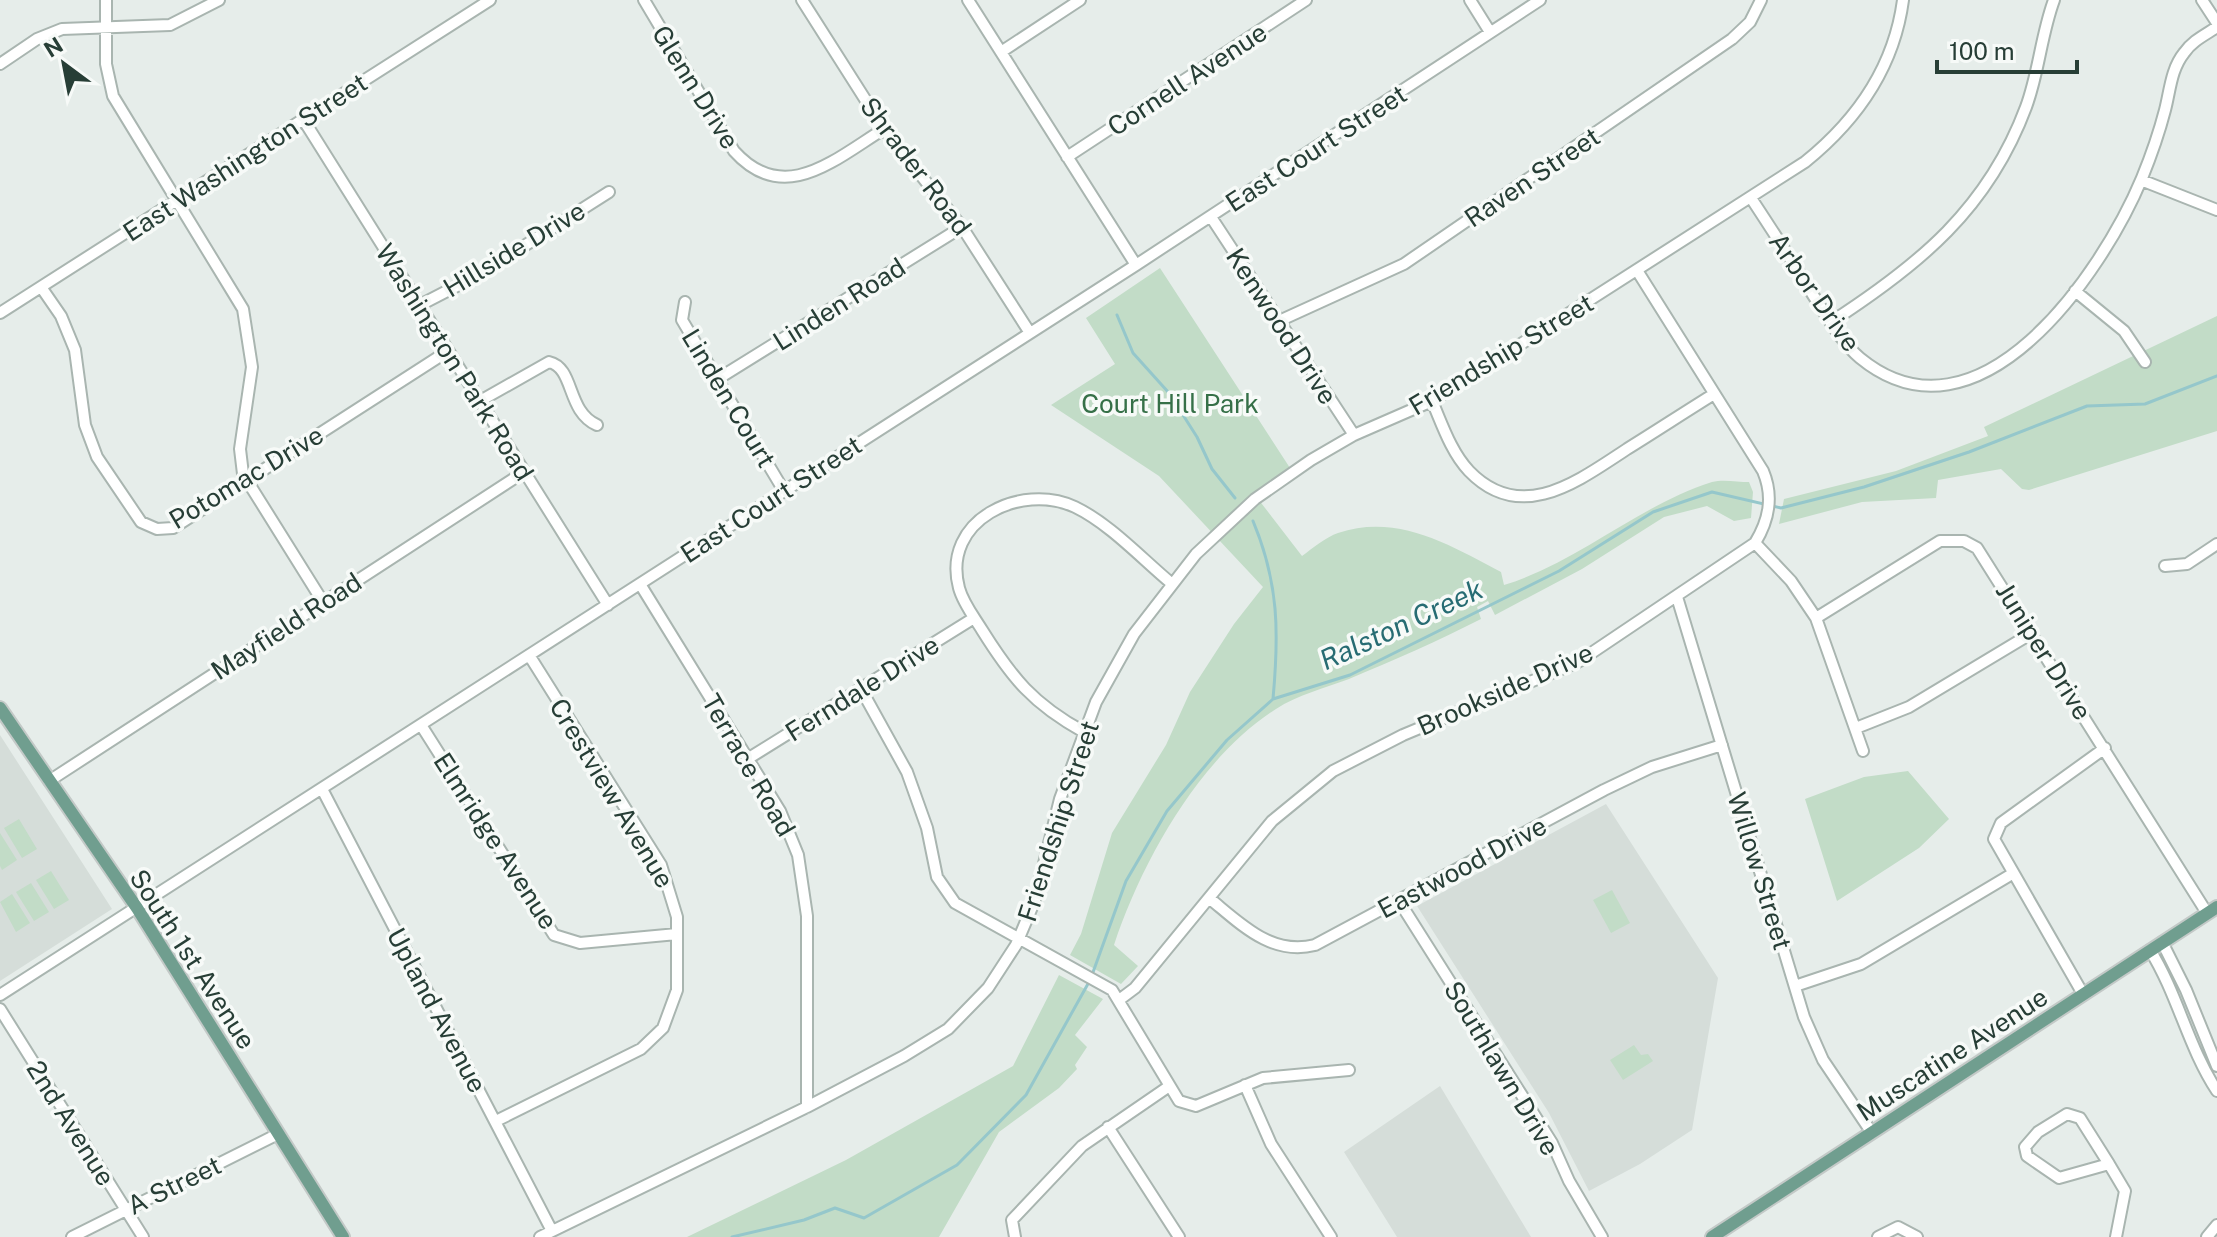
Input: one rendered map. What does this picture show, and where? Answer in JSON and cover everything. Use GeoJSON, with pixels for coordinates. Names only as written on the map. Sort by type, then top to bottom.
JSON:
{"type":"FeatureCollection","features":[{"type":"Feature","properties":{"kind":"main road","name":"South 1st Avenue"},"geometry":{"type":"LineString","coordinates":[[0,708],[137,908],[343,1237]]}},
{"type":"Feature","properties":{"kind":"main road","name":"Muscatine Avenue"},"geometry":{"type":"LineString","coordinates":[[1712,1237],[2212,910]]}},
{"type":"Feature","properties":{"kind":"street"},"geometry":{"type":"LineString","coordinates":[[106,0],[106,64],[113,96],[234,291],[249,328],[252,367],[240,449],[245,481],[323,602]]}},
{"type":"Feature","properties":{"kind":"street"},"geometry":{"type":"LineString","coordinates":[[0,64],[49,33],[73,28],[170,25],[219,0]]}},
{"type":"Feature","properties":{"kind":"street","name":"Glenn Drive"},"geometry":{"type":"LineString","coordinates":[[644,0],[734,151],[754,169],[777,177],[800,177],[820,169],[884,129]]}},
{"type":"Feature","properties":{"kind":"street","name":"Shrader Road"},"geometry":{"type":"LineString","coordinates":[[802,0],[884,129],[962,227],[1030,333]]}},
{"type":"Feature","properties":{"kind":"street"},"geometry":{"type":"LineString","coordinates":[[968,0],[1136,265]]}},
{"type":"Feature","properties":{"kind":"street"},"geometry":{"type":"LineString","coordinates":[[1001,52],[1080,0]]}},
{"type":"Feature","properties":{"kind":"street","name":"Cornell Avenue"},"geometry":{"type":"LineString","coordinates":[[1067,157],[1306,0]]}},
{"type":"Feature","properties":{"kind":"street"},"geometry":{"type":"LineString","coordinates":[[1470,0],[1490,32]]}},
{"type":"Feature","properties":{"kind":"street","name":"East Court Street"},"geometry":{"type":"LineString","coordinates":[[0,995],[1211,217],[1540,0]]}},
{"type":"Feature","properties":{"kind":"street","name":"Raven Street"},"geometry":{"type":"LineString","coordinates":[[1279,321],[1404,264],[1732,39],[1750,22],[1761,0]]}},
{"type":"Feature","properties":{"kind":"street","name":"Friendship Street"},"geometry":{"type":"LineString","coordinates":[[540,1237],[807,1107],[948,1029],[988,988],[1020,939],[1035,900],[1060,799],[1084,732],[1116,666],[1171,583],[1222,528],[1255,499],[1354,435],[1432,401],[1638,272],[1814,155],[1854,116],[1888,57],[1903,0]]}},
{"type":"Feature","properties":{"kind":"street"},"geometry":{"type":"LineString","coordinates":[[1831,322],[1910,268],[1947,234],[1979,195],[2006,153],[2026,107],[2054,0]]}},
{"type":"Feature","properties":{"kind":"street"},"geometry":{"type":"LineString","coordinates":[[2202,0],[2217,25]]}},
{"type":"Feature","properties":{"kind":"street","name":"East Washington Street"},"geometry":{"type":"LineString","coordinates":[[0,313],[485,1]]}},
{"type":"Feature","properties":{"kind":"street","name":"Arbor Drive"},"geometry":{"type":"LineString","coordinates":[[1751,198],[1850,348],[1890,376],[1921,384],[1954,384],[2002,364],[2034,336],[2075,291],[2116,229],[2141,180],[2177,64],[2189,47],[2217,25]]}},
{"type":"Feature","properties":{"kind":"street","name":"Washington Park Road"},"geometry":{"type":"LineString","coordinates":[[303,119],[608,605]]}},
{"type":"Feature","properties":{"kind":"street"},"geometry":{"type":"LineString","coordinates":[[2141,180],[2217,210]]}},
{"type":"Feature","properties":{"kind":"street","name":"Hillside Drive"},"geometry":{"type":"LineString","coordinates":[[420,305],[480,274],[609,192]]}},
{"type":"Feature","properties":{"kind":"street","name":"Kenwood Drive"},"geometry":{"type":"LineString","coordinates":[[1211,217],[1354,435]]}},
{"type":"Feature","properties":{"kind":"street","name":"Linden Road"},"geometry":{"type":"LineString","coordinates":[[716,380],[962,227]]}},
{"type":"Feature","properties":{"kind":"street","name":"Brookside Drive"},"geometry":{"type":"LineString","coordinates":[[1119,1000],[1135,988],[1272,821],[1333,771],[1403,735],[1570,666],[1755,543],[1768,517],[1769,492],[1763,471],[1638,272]]}},
{"type":"Feature","properties":{"kind":"street","name":"Potomac Drive"},"geometry":{"type":"LineString","coordinates":[[41,287],[61,316],[75,350],[91,444],[135,517],[148,526],[173,528],[448,351]]}},
{"type":"Feature","properties":{"kind":"street"},"geometry":{"type":"LineString","coordinates":[[2075,291],[2124,331],[2145,362]]}},
{"type":"Feature","properties":{"kind":"street","name":"Linden Court"},"geometry":{"type":"LineString","coordinates":[[685,302],[682,320],[784,491]]}},
{"type":"Feature","properties":{"kind":"street"},"geometry":{"type":"LineString","coordinates":[[480,401],[549,362],[563,371],[580,414],[597,425]]}},
{"type":"Feature","properties":{"kind":"street"},"geometry":{"type":"LineString","coordinates":[[1432,401],[1457,455],[1471,473],[1495,490],[1523,496],[1565,488],[1714,394]]}},
{"type":"Feature","properties":{"kind":"street","name":"Mayfield Road"},"geometry":{"type":"LineString","coordinates":[[49,781],[524,472]]}},
{"type":"Feature","properties":{"kind":"street"},"geometry":{"type":"LineString","coordinates":[[1084,732],[1048,711],[1023,690],[974,618],[959,588],[958,554],[975,523],[1014,501],[1055,501],[1081,510],[1171,583]]}},
{"type":"Feature","properties":{"kind":"street","name":"Juniper Drive"},"geometry":{"type":"LineString","coordinates":[[1816,618],[1933,544],[1956,540],[1982,553],[2212,910]]}},
{"type":"Feature","properties":{"kind":"street"},"geometry":{"type":"LineString","coordinates":[[1755,543],[1791,581],[1816,618],[1863,751]]}},
{"type":"Feature","properties":{"kind":"street"},"geometry":{"type":"LineString","coordinates":[[2165,566],[2187,564],[2217,544]]}},
{"type":"Feature","properties":{"kind":"street","name":"Terrace Road"},"geometry":{"type":"LineString","coordinates":[[640,584],[749,758],[785,822],[805,884],[807,1107]]}},
{"type":"Feature","properties":{"kind":"street","name":"Willow Street"},"geometry":{"type":"LineString","coordinates":[[1677,597],[1815,1044],[1872,1133]]}},
{"type":"Feature","properties":{"kind":"street","name":"Ferndale Drive"},"geometry":{"type":"LineString","coordinates":[[749,758],[974,618]]}},
{"type":"Feature","properties":{"kind":"street"},"geometry":{"type":"LineString","coordinates":[[1856,728],[1909,707],[2032,633]]}},
{"type":"Feature","properties":{"kind":"street","name":"Crestview Avenue"},"geometry":{"type":"LineString","coordinates":[[496,1121],[650,1042],[671,1012],[677,990],[675,902],[661,865],[529,655]]}},
{"type":"Feature","properties":{"kind":"street"},"geometry":{"type":"LineString","coordinates":[[861,689],[907,772],[927,828],[940,883],[963,909],[1103,984],[1119,1000],[1168,1087],[1184,1105],[1196,1106],[1263,1078],[1349,1070]]}},
{"type":"Feature","properties":{"kind":"street","name":"Elmridge Avenue"},"geometry":{"type":"LineString","coordinates":[[421,725],[554,935],[580,943],[677,934]]}},
{"type":"Feature","properties":{"kind":"street","name":"Eastwood Drive"},"geometry":{"type":"LineString","coordinates":[[1209,898],[1258,937],[1294,948],[1315,945],[1604,790],[1652,767],[1722,745]]}},
{"type":"Feature","properties":{"kind":"street"},"geometry":{"type":"LineString","coordinates":[[2083,994],[1995,844],[1997,828],[2105,748]]}},
{"type":"Feature","properties":{"kind":"street","name":"Upland Avenue"},"geometry":{"type":"LineString","coordinates":[[322,789],[552,1231]]}},
{"type":"Feature","properties":{"kind":"street"},"geometry":{"type":"LineString","coordinates":[[1795,986],[1861,964],[2012,874]]}},
{"type":"Feature","properties":{"kind":"street","name":"Southlawn Drive"},"geometry":{"type":"LineString","coordinates":[[1399,901],[1552,1143],[1569,1181],[1602,1237]]}},
{"type":"Feature","properties":{"kind":"street"},"geometry":{"type":"LineString","coordinates":[[2162,942],[2217,1066]]}},
{"type":"Feature","properties":{"kind":"street"},"geometry":{"type":"LineString","coordinates":[[2150,950],[2173,991],[2199,1059],[2217,1091]]}},
{"type":"Feature","properties":{"kind":"street","name":"2nd Avenue"},"geometry":{"type":"LineString","coordinates":[[0,1009],[143,1237]]}},
{"type":"Feature","properties":{"kind":"street"},"geometry":{"type":"LineString","coordinates":[[1245,1085],[1271,1144],[1331,1237]]}},
{"type":"Feature","properties":{"kind":"street"},"geometry":{"type":"LineString","coordinates":[[1015,1237],[1010,1225],[1017,1213],[1062,1163],[1108,1127],[1168,1087]]}},
{"type":"Feature","properties":{"kind":"street"},"geometry":{"type":"LineString","coordinates":[[2109,1164],[2059,1178],[2027,1156],[2025,1147],[2038,1132],[2067,1114],[2080,1118],[2109,1164],[2125,1191],[2116,1237]]}},
{"type":"Feature","properties":{"kind":"street"},"geometry":{"type":"LineString","coordinates":[[1108,1127],[1179,1237]]}},
{"type":"Feature","properties":{"kind":"street","name":"A Street"},"geometry":{"type":"LineString","coordinates":[[72,1237],[278,1134]]}},
{"type":"Feature","properties":{"kind":"street"},"geometry":{"type":"LineString","coordinates":[[2207,1237],[2217,1225]]}},
{"type":"Feature","properties":{"kind":"street"},"geometry":{"type":"LineString","coordinates":[[1878,1237],[1901,1227],[1917,1237]]}},
{"type":"Feature","properties":{"kind":"shaded area"},"geometry":{"type":"Polygon","coordinates":[[[0,735],[112,909],[0,981],[0,735]]]}},
{"type":"Feature","properties":{"kind":"shaded area"},"geometry":{"type":"Polygon","coordinates":[[[1606,804],[1718,978],[1692,1130],[1640,1164],[1589,1191],[1549,1113],[1417,906],[1606,804]]]}},
{"type":"Feature","properties":{"kind":"shaded area"},"geometry":{"type":"Polygon","coordinates":[[[1440,1086],[1531,1237],[1397,1237],[1344,1152],[1440,1086]]]}},
{"type":"Feature","properties":{"kind":"green space","name":"Court Hill Park"},"geometry":{"type":"Polygon","coordinates":[[[1160,268],[1290,468],[1255,495],[1302,556],[1338,533],[1360,528],[1402,529],[1443,543],[1501,572],[1504,585],[1558,563],[1685,492],[1712,482],[1726,481],[1749,482],[1753,492],[1751,518],[1734,521],[1707,506],[1664,517],[1582,569],[1495,615],[1488,601],[1477,607],[1481,619],[1383,665],[1293,700],[1248,730],[1198,783],[1157,846],[1140,880],[1114,945],[1138,966],[1121,984],[1070,955],[1081,934],[1112,833],[1166,745],[1190,692],[1234,624],[1263,587],[1159,476],[1051,405],[1115,364],[1086,318],[1160,268]]]}},
{"type":"Feature","properties":{"kind":"green space"},"geometry":{"type":"Polygon","coordinates":[[[2217,316],[2217,431],[2029,490],[2022,489],[2001,469],[1938,480],[1936,498],[1862,502],[1779,524],[1784,499],[1896,471],[1988,436],[1984,427],[2217,316]]]}},
{"type":"Feature","properties":{"kind":"green space"},"geometry":{"type":"Polygon","coordinates":[[[1908,771],[1949,819],[1919,848],[1837,901],[1805,799],[1864,777],[1908,771]]]}},
{"type":"Feature","properties":{"kind":"green space"},"geometry":{"type":"Polygon","coordinates":[[[19,819],[37,849],[22,858],[4,828],[19,819]]]}},
{"type":"Feature","properties":{"kind":"green space"},"geometry":{"type":"Polygon","coordinates":[[[0,833],[17,860],[2,870],[0,866],[0,833]]]}},
{"type":"Feature","properties":{"kind":"green space"},"geometry":{"type":"Polygon","coordinates":[[[51,871],[69,900],[54,909],[36,880],[51,871]]]}},
{"type":"Feature","properties":{"kind":"green space"},"geometry":{"type":"Polygon","coordinates":[[[31,883],[49,912],[34,921],[16,892],[31,883]]]}},
{"type":"Feature","properties":{"kind":"green space"},"geometry":{"type":"Polygon","coordinates":[[[1612,890],[1630,923],[1611,933],[1593,900],[1612,890]]]}},
{"type":"Feature","properties":{"kind":"green space"},"geometry":{"type":"Polygon","coordinates":[[[12,894],[30,923],[16,932],[0,902],[12,894]]]}},
{"type":"Feature","properties":{"kind":"green space"},"geometry":{"type":"Polygon","coordinates":[[[1059,975],[1103,999],[1075,1035],[1087,1047],[1075,1065],[1077,1069],[1059,1088],[999,1132],[939,1237],[687,1237],[846,1160],[1013,1066],[1059,975]]]}},
{"type":"Feature","properties":{"kind":"green space"},"geometry":{"type":"Polygon","coordinates":[[[1634,1045],[1641,1055],[1648,1054],[1653,1061],[1623,1080],[1610,1060],[1634,1045]]]}},
{"type":"Feature","properties":{"kind":"waterway"},"geometry":{"type":"LineString","coordinates":[[1117,315],[1133,353],[1169,393],[1197,437],[1212,469],[1235,498]]}},
{"type":"Feature","properties":{"kind":"waterway","name":"Ralston Creek"},"geometry":{"type":"LineString","coordinates":[[1092,975],[1126,881],[1167,811],[1227,740],[1273,699],[1350,675],[1559,571],[1653,512],[1712,492],[1781,508],[1864,487],[1969,452],[2087,406],[2145,404],[2217,376]]}},
{"type":"Feature","properties":{"kind":"waterway"},"geometry":{"type":"LineString","coordinates":[[1253,521],[1268,566],[1275,608],[1273,699]]}},
{"type":"Feature","properties":{"kind":"waterway","name":"Ralston Creek"},"geometry":{"type":"LineString","coordinates":[[732,1237],[804,1220],[835,1208],[864,1218],[957,1165],[1026,1095],[1089,982]]}}]}
